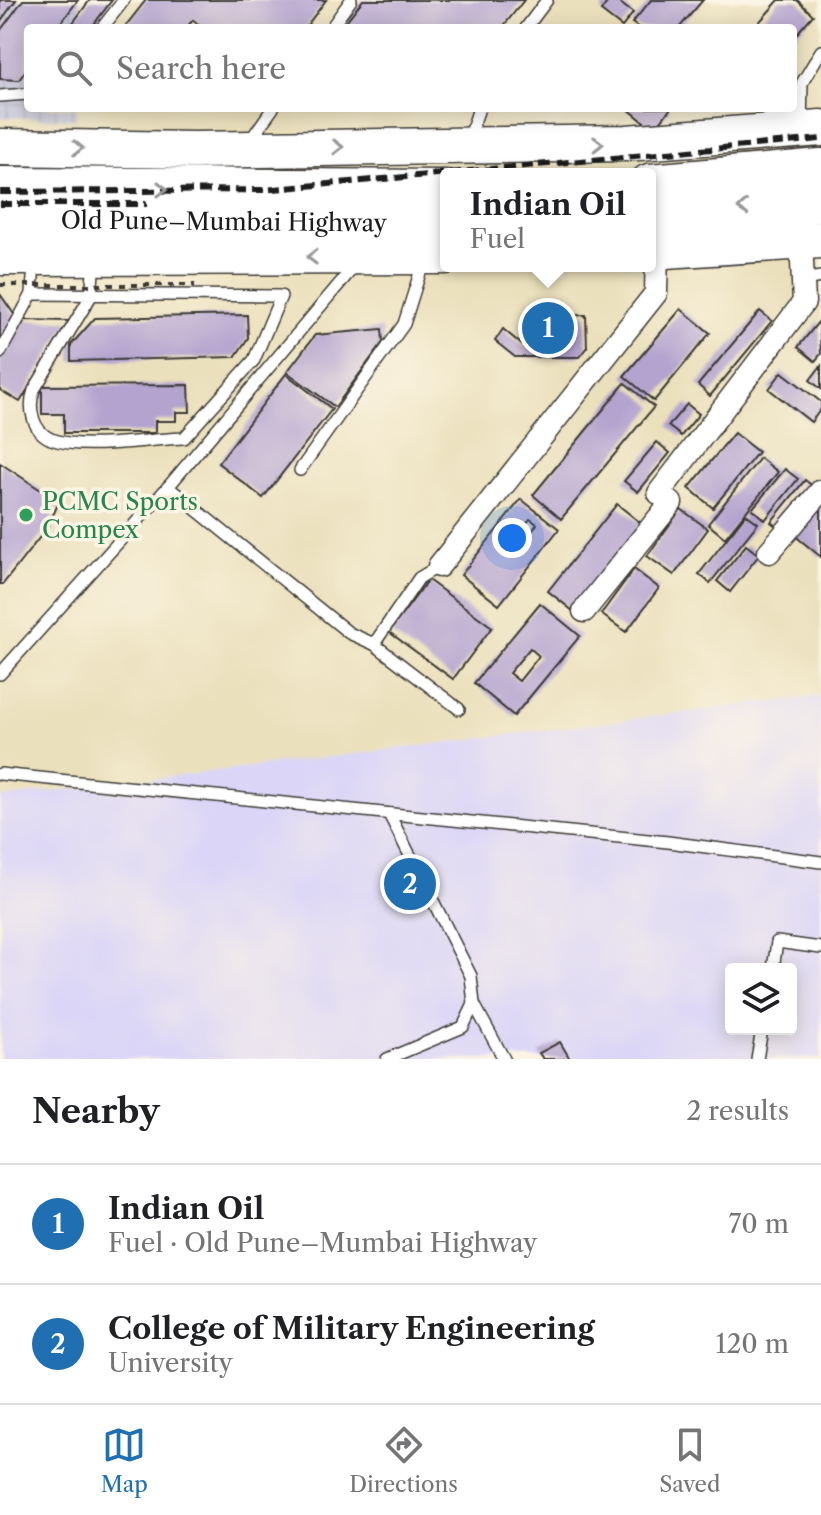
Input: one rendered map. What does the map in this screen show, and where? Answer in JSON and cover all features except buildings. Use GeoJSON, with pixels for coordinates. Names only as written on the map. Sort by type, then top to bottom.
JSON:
{"type":"FeatureCollection","features":[{"type":"Feature","properties":{"kind":"highway"},"geometry":{"type":"LineString","coordinates":[[656,184],[821,170]]}},
{"type":"Feature","properties":{"kind":"highway","name":"Old Pune–Mumbai Highway"},"geometry":{"type":"LineString","coordinates":[[0,188],[440,191]]}},
{"type":"Feature","properties":{"kind":"highway"},"geometry":{"type":"LineString","coordinates":[[656,239],[821,201]]}},
{"type":"Feature","properties":{"kind":"highway","name":"Old Pune–Mumbai Highway"},"geometry":{"type":"LineString","coordinates":[[0,219],[321,221],[440,247]]}},
{"type":"Feature","properties":{"kind":"main road"},"geometry":{"type":"LineString","coordinates":[[0,147],[244,149],[626,143],[811,128]]}},
{"type":"Feature","properties":{"kind":"main road"},"geometry":{"type":"LineString","coordinates":[[656,240],[811,241]]}},
{"type":"Feature","properties":{"kind":"main road"},"geometry":{"type":"LineString","coordinates":[[17,257],[363,256],[440,247]]}},
{"type":"Feature","properties":{"kind":"street"},"geometry":{"type":"LineString","coordinates":[[584,611],[671,503],[659,493],[804,302],[812,279],[811,241]]}},
{"type":"Feature","properties":{"kind":"street"},"geometry":{"type":"LineString","coordinates":[[439,566],[656,293],[654,272]]}},
{"type":"Feature","properties":{"kind":"street"},"geometry":{"type":"LineString","coordinates":[[769,552],[821,491]]}},
{"type":"Feature","properties":{"kind":"lane"},"geometry":{"type":"LineString","coordinates":[[105,24],[124,0]]}},
{"type":"Feature","properties":{"kind":"lane"},"geometry":{"type":"LineString","coordinates":[[334,24],[351,0]]}},
{"type":"Feature","properties":{"kind":"lane"},"geometry":{"type":"LineString","coordinates":[[529,24],[547,0]]}},
{"type":"Feature","properties":{"kind":"lane"},"geometry":{"type":"LineString","coordinates":[[811,128],[802,83],[821,51]]}},
{"type":"Feature","properties":{"kind":"lane"},"geometry":{"type":"LineString","coordinates":[[0,96],[24,94]]}},
{"type":"Feature","properties":{"kind":"lane"},"geometry":{"type":"LineString","coordinates":[[244,149],[270,112]]}},
{"type":"Feature","properties":{"kind":"lane"},"geometry":{"type":"LineString","coordinates":[[467,145],[478,112]]}},
{"type":"Feature","properties":{"kind":"lane"},"geometry":{"type":"LineString","coordinates":[[300,470],[404,324],[440,249]]}},
{"type":"Feature","properties":{"kind":"lane"},"geometry":{"type":"LineString","coordinates":[[0,674],[168,487],[363,256]]}},
{"type":"Feature","properties":{"kind":"lane"},"geometry":{"type":"LineString","coordinates":[[17,257],[32,294]]}},
{"type":"Feature","properties":{"kind":"lane"},"geometry":{"type":"LineString","coordinates":[[32,294],[91,296],[281,296],[254,360],[184,438],[84,443],[51,439],[38,428],[29,405],[91,296],[94,258]]}},
{"type":"Feature","properties":{"kind":"lane"},"geometry":{"type":"LineString","coordinates":[[0,353],[32,294]]}},
{"type":"Feature","properties":{"kind":"lane"},"geometry":{"type":"LineString","coordinates":[[168,487],[349,633],[374,644],[459,709]]}},
{"type":"Feature","properties":{"kind":"lane"},"geometry":{"type":"LineString","coordinates":[[374,644],[419,578],[439,566]]}},
{"type":"Feature","properties":{"kind":"lane"},"geometry":{"type":"LineString","coordinates":[[0,774],[821,862]]}},
{"type":"Feature","properties":{"kind":"lane"},"geometry":{"type":"LineString","coordinates":[[389,814],[471,976],[474,1004],[504,1059]]}},
{"type":"Feature","properties":{"kind":"lane"},"geometry":{"type":"LineString","coordinates":[[774,963],[777,942],[821,948]]}},
{"type":"Feature","properties":{"kind":"lane"},"geometry":{"type":"LineString","coordinates":[[387,1059],[463,1027],[474,1004]]}},
{"type":"Feature","properties":{"kind":"lane"},"geometry":{"type":"LineString","coordinates":[[757,1059],[761,1035]]}},
{"type":"Feature","properties":{"kind":"path"},"geometry":{"type":"LineString","coordinates":[[0,285],[195,285]]}},
{"type":"Feature","properties":{"kind":"shaded area"},"geometry":{"type":"Polygon","coordinates":[[[0,0],[80,0],[79,24],[24,24],[24,112],[76,112],[76,119],[0,117],[0,0]]]}},
{"type":"Feature","properties":{"kind":"shaded area"},"geometry":{"type":"Polygon","coordinates":[[[821,696],[821,1059],[0,1059],[0,798],[821,696]]]}},
{"type":"Feature","properties":{"kind":"railway"},"geometry":{"type":"LineString","coordinates":[[504,168],[821,139]]}},
{"type":"Feature","properties":{"kind":"railway"},"geometry":{"type":"LineString","coordinates":[[0,192],[263,190],[440,174]]}},
{"type":"Feature","properties":{"kind":"railway"},"geometry":{"type":"LineString","coordinates":[[0,204],[147,204]]}},
{"type":"Feature","properties":{"kind":"place","name":"Indian Oil"},"geometry":{"type":"Point","coordinates":[548,328]}},
{"type":"Feature","properties":{"kind":"place","name":"PCMC Sports Compex"},"geometry":{"type":"Point","coordinates":[26,515]}},
{"type":"Feature","properties":{"kind":"place","name":"College of Military Engineering"},"geometry":{"type":"Point","coordinates":[410,884]}}]}
